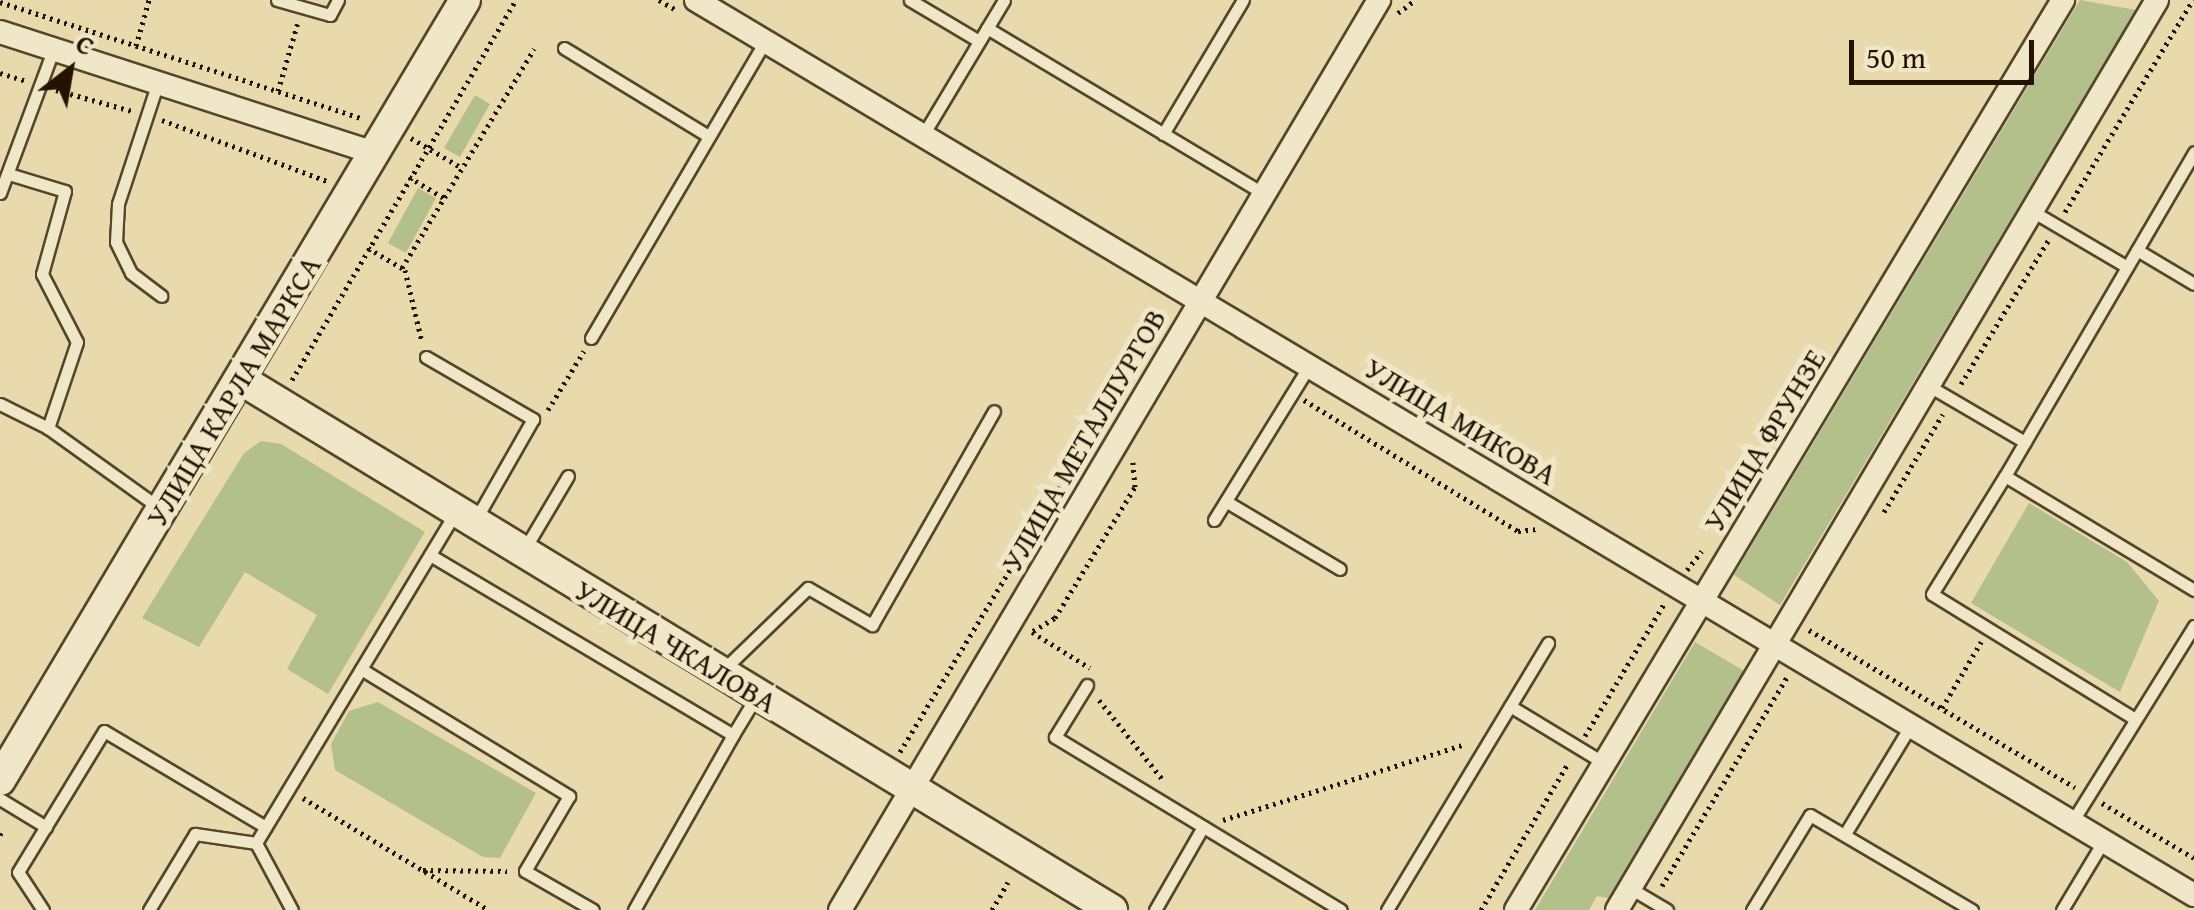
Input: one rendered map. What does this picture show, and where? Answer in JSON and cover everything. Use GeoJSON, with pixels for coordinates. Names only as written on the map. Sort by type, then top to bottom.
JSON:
{"type":"FeatureCollection","features":[{"type":"Feature","properties":{"kind":"main road","name":"УЛИЦА КАРЛА МАРКСА"},"geometry":{"type":"LineString","coordinates":[[0,780],[465,0]]}},
{"type":"Feature","properties":{"kind":"main road","name":"УЛИЦА ЧКАЛОВА"},"geometry":{"type":"LineString","coordinates":[[240,380],[1112,910]]}},
{"type":"Feature","properties":{"kind":"street","name":"УЛИЦА МИКОВА"},"geometry":{"type":"LineString","coordinates":[[696,0],[2194,895]]}},
{"type":"Feature","properties":{"kind":"street","name":"УЛИЦА МЕТАЛЛУРГОВ"},"geometry":{"type":"LineString","coordinates":[[840,910],[1379,0]]}},
{"type":"Feature","properties":{"kind":"street","name":"УЛИЦА ФРУНЗЕ"},"geometry":{"type":"LineString","coordinates":[[1516,910],[2063,0]]}},
{"type":"Feature","properties":{"kind":"street"},"geometry":{"type":"LineString","coordinates":[[1617,910],[2158,0]]}},
{"type":"Feature","properties":{"kind":"street"},"geometry":{"type":"LineString","coordinates":[[0,32],[158,82],[383,140]]}},
{"type":"Feature","properties":{"kind":"lane"},"geometry":{"type":"LineString","coordinates":[[277,0],[330,14],[338,0]]}},
{"type":"Feature","properties":{"kind":"lane"},"geometry":{"type":"LineString","coordinates":[[910,0],[979,41]]}},
{"type":"Feature","properties":{"kind":"lane"},"geometry":{"type":"LineString","coordinates":[[923,135],[1004,0]]}},
{"type":"Feature","properties":{"kind":"lane"},"geometry":{"type":"LineString","coordinates":[[1163,134],[1243,0]]}},
{"type":"Feature","properties":{"kind":"lane"},"geometry":{"type":"LineString","coordinates":[[987,28],[1263,193]]}},
{"type":"Feature","properties":{"kind":"lane"},"geometry":{"type":"LineString","coordinates":[[590,338],[765,41]]}},
{"type":"Feature","properties":{"kind":"lane"},"geometry":{"type":"LineString","coordinates":[[0,193],[12,175],[54,48]]}},
{"type":"Feature","properties":{"kind":"lane"},"geometry":{"type":"LineString","coordinates":[[564,48],[708,136]]}},
{"type":"Feature","properties":{"kind":"lane"},"geometry":{"type":"LineString","coordinates":[[158,82],[116,242],[132,273],[162,296]]}},
{"type":"Feature","properties":{"kind":"lane"},"geometry":{"type":"LineString","coordinates":[[2135,719],[1932,594],[2194,152]]}},
{"type":"Feature","properties":{"kind":"lane"},"geometry":{"type":"LineString","coordinates":[[12,175],[65,191],[42,274],[78,342],[48,428]]}},
{"type":"Feature","properties":{"kind":"lane"},"geometry":{"type":"LineString","coordinates":[[2032,211],[2127,267]]}},
{"type":"Feature","properties":{"kind":"lane"},"geometry":{"type":"LineString","coordinates":[[2137,250],[2194,284]]}},
{"type":"Feature","properties":{"kind":"lane"},"geometry":{"type":"LineString","coordinates":[[256,843],[430,554],[465,517],[532,419],[426,357]]}},
{"type":"Feature","properties":{"kind":"lane"},"geometry":{"type":"LineString","coordinates":[[1214,520],[1309,366]]}},
{"type":"Feature","properties":{"kind":"lane"},"geometry":{"type":"LineString","coordinates":[[1928,386],[2025,442]]}},
{"type":"Feature","properties":{"kind":"lane"},"geometry":{"type":"LineString","coordinates":[[0,404],[48,428],[162,510]]}},
{"type":"Feature","properties":{"kind":"lane"},"geometry":{"type":"LineString","coordinates":[[721,673],[735,649],[808,588],[872,626],[994,411]]}},
{"type":"Feature","properties":{"kind":"lane"},"geometry":{"type":"LineString","coordinates":[[522,552],[568,476]]}},
{"type":"Feature","properties":{"kind":"lane"},"geometry":{"type":"LineString","coordinates":[[2005,476],[2194,590]]}},
{"type":"Feature","properties":{"kind":"lane"},"geometry":{"type":"LineString","coordinates":[[1227,502],[1340,569]]}},
{"type":"Feature","properties":{"kind":"lane"},"geometry":{"type":"LineString","coordinates":[[430,554],[733,735]]}},
{"type":"Feature","properties":{"kind":"lane"},"geometry":{"type":"LineString","coordinates":[[2072,822],[2194,626]]}},
{"type":"Feature","properties":{"kind":"lane"},"geometry":{"type":"LineString","coordinates":[[1387,910],[1548,643]]}},
{"type":"Feature","properties":{"kind":"lane"},"geometry":{"type":"LineString","coordinates":[[361,668],[568,796],[526,871],[593,910]]}},
{"type":"Feature","properties":{"kind":"lane"},"geometry":{"type":"LineString","coordinates":[[1087,685],[1055,737],[1341,910]]}},
{"type":"Feature","properties":{"kind":"lane"},"geometry":{"type":"LineString","coordinates":[[634,910],[757,695]]}},
{"type":"Feature","properties":{"kind":"lane"},"geometry":{"type":"LineString","coordinates":[[1510,706],[1604,763]]}},
{"type":"Feature","properties":{"kind":"lane"},"geometry":{"type":"LineString","coordinates":[[1845,834],[1911,725]]}},
{"type":"Feature","properties":{"kind":"lane"},"geometry":{"type":"LineString","coordinates":[[42,910],[18,872],[104,730],[266,827]]}},
{"type":"Feature","properties":{"kind":"lane"},"geometry":{"type":"LineString","coordinates":[[0,799],[46,827]]}},
{"type":"Feature","properties":{"kind":"lane"},"geometry":{"type":"LineString","coordinates":[[1752,910],[1810,815],[1972,910]]}},
{"type":"Feature","properties":{"kind":"lane"},"geometry":{"type":"LineString","coordinates":[[1155,910],[1200,825]]}},
{"type":"Feature","properties":{"kind":"lane"},"geometry":{"type":"LineString","coordinates":[[149,910],[195,834],[256,843]]}},
{"type":"Feature","properties":{"kind":"lane"},"geometry":{"type":"LineString","coordinates":[[2062,910],[2104,840]]}},
{"type":"Feature","properties":{"kind":"lane"},"geometry":{"type":"LineString","coordinates":[[256,843],[292,910]]}},
{"type":"Feature","properties":{"kind":"lane"},"geometry":{"type":"LineString","coordinates":[[1630,888],[1667,910]]}},
{"type":"Feature","properties":{"kind":"path"},"geometry":{"type":"LineString","coordinates":[[136,46],[149,0]]}},
{"type":"Feature","properties":{"kind":"path"},"geometry":{"type":"LineString","coordinates":[[290,383],[516,0]]}},
{"type":"Feature","properties":{"kind":"path"},"geometry":{"type":"LineString","coordinates":[[1388,30],[1415,0]]}},
{"type":"Feature","properties":{"kind":"path"},"geometry":{"type":"LineString","coordinates":[[1882,515],[2193,0]]}},
{"type":"Feature","properties":{"kind":"path"},"geometry":{"type":"LineString","coordinates":[[0,2],[278,91],[383,140],[427,147],[462,168]]}},
{"type":"Feature","properties":{"kind":"path"},"geometry":{"type":"LineString","coordinates":[[278,91],[302,7]]}},
{"type":"Feature","properties":{"kind":"path"},"geometry":{"type":"LineString","coordinates":[[402,268],[534,48]]}},
{"type":"Feature","properties":{"kind":"path"},"geometry":{"type":"LineString","coordinates":[[0,73],[148,115],[332,183]]}},
{"type":"Feature","properties":{"kind":"path"},"geometry":{"type":"LineString","coordinates":[[409,177],[444,198]]}},
{"type":"Feature","properties":{"kind":"path"},"geometry":{"type":"LineString","coordinates":[[368,248],[402,268],[426,357]]}},
{"type":"Feature","properties":{"kind":"path"},"geometry":{"type":"LineString","coordinates":[[532,419],[564,392],[590,338]]}},
{"type":"Feature","properties":{"kind":"path"},"geometry":{"type":"LineString","coordinates":[[1022,648],[1032,632],[1056,618],[1135,487],[1142,444]]}},
{"type":"Feature","properties":{"kind":"path"},"geometry":{"type":"LineString","coordinates":[[1481,910],[1677,585],[1712,534]]}},
{"type":"Feature","properties":{"kind":"path"},"geometry":{"type":"LineString","coordinates":[[1652,902],[1822,614]]}},
{"type":"Feature","properties":{"kind":"path"},"geometry":{"type":"LineString","coordinates":[[1942,708],[1988,629]]}},
{"type":"Feature","properties":{"kind":"path"},"geometry":{"type":"LineString","coordinates":[[1032,632],[1090,668],[1087,685],[1200,825],[1492,736]]}},
{"type":"Feature","properties":{"kind":"path"},"geometry":{"type":"LineString","coordinates":[[288,789],[489,910]]}},
{"type":"Feature","properties":{"kind":"path"},"geometry":{"type":"LineString","coordinates":[[422,870],[526,871]]}},
{"type":"Feature","properties":{"kind":"path"},"geometry":{"type":"LineString","coordinates":[[992,910],[1008,882]]}},
{"type":"Feature","properties":{"kind":"green space"},"geometry":{"type":"Polygon","coordinates":[[[2080,0],[2136,10],[1780,605],[1734,575],[2080,0]]]}},
{"type":"Feature","properties":{"kind":"green space"},"geometry":{"type":"Polygon","coordinates":[[[475,95],[490,104],[460,157],[444,148],[475,95]]]}},
{"type":"Feature","properties":{"kind":"green space"},"geometry":{"type":"Polygon","coordinates":[[[418,188],[436,198],[406,253],[388,243],[418,188]]]}},
{"type":"Feature","properties":{"kind":"green space"},"geometry":{"type":"Polygon","coordinates":[[[261,441],[281,444],[425,532],[328,694],[287,669],[317,615],[245,572],[199,647],[142,618],[244,453],[261,441]]]}},
{"type":"Feature","properties":{"kind":"green space"},"geometry":{"type":"Polygon","coordinates":[[[2029,503],[2127,562],[2159,601],[2120,692],[1971,603],[2029,503]]]}},
{"type":"Feature","properties":{"kind":"green space"},"geometry":{"type":"Polygon","coordinates":[[[1695,642],[1751,675],[1612,899],[1597,896],[1589,910],[1535,910],[1695,642]]]}},
{"type":"Feature","properties":{"kind":"green space"},"geometry":{"type":"Polygon","coordinates":[[[378,702],[536,793],[500,858],[483,857],[335,770],[331,744],[349,711],[378,702]]]}}]}
